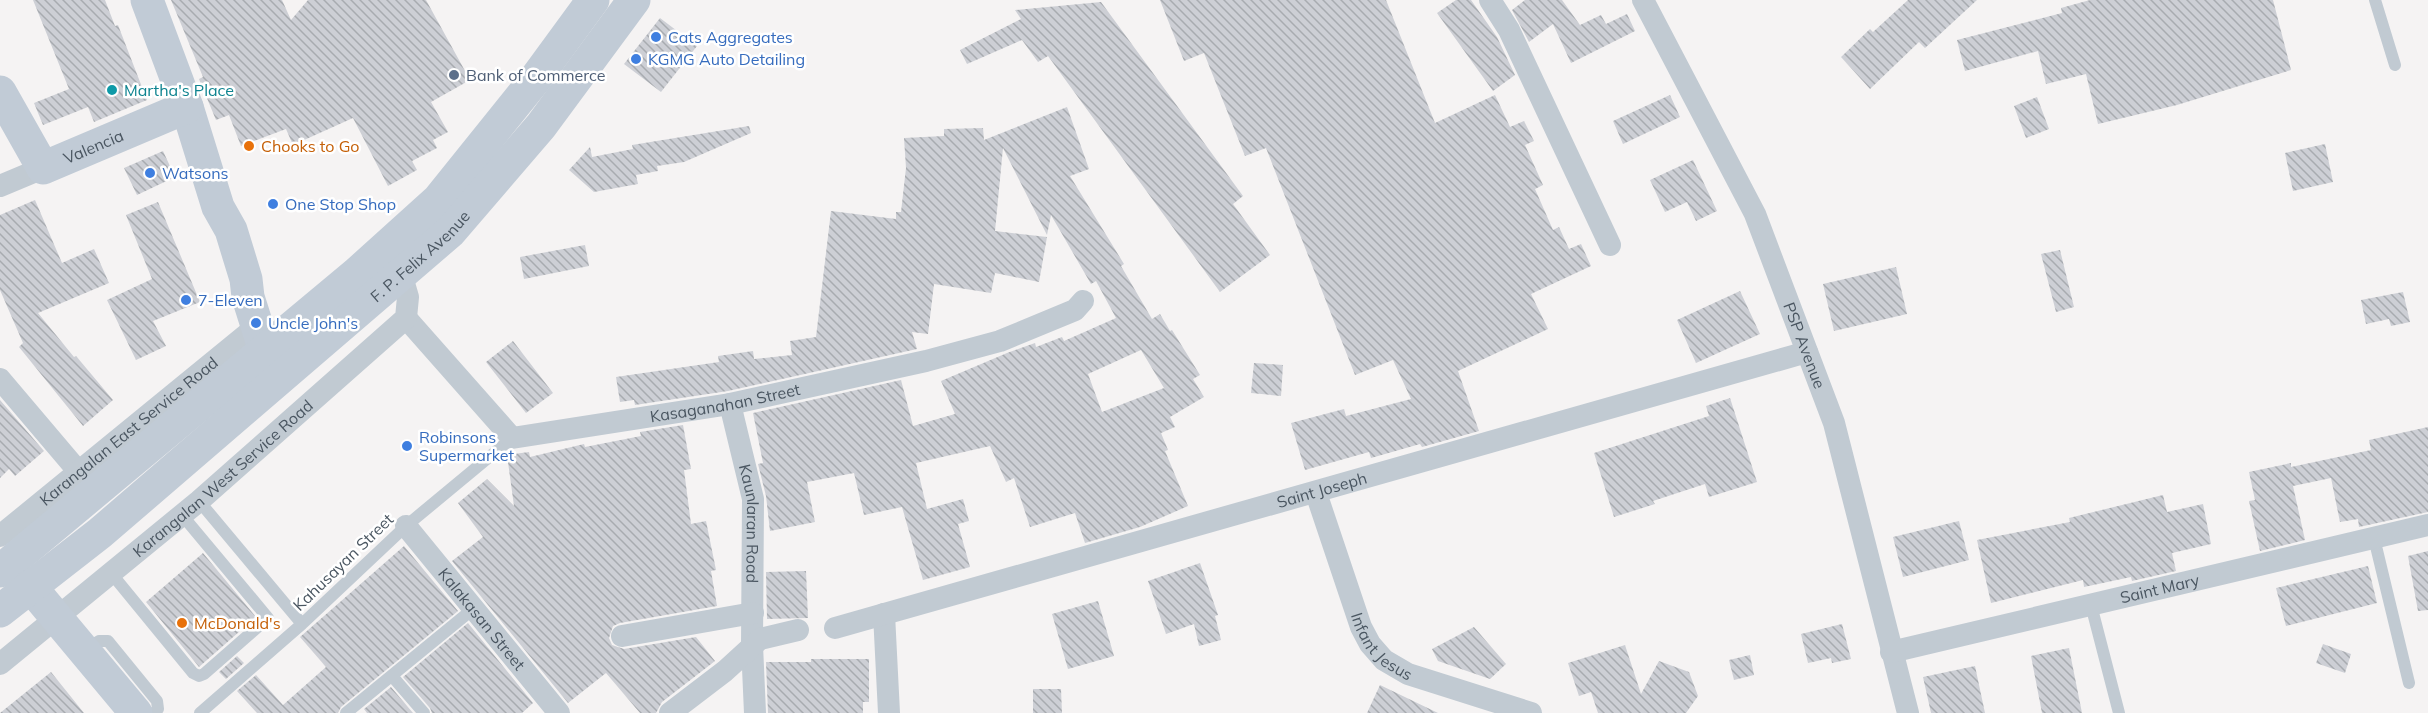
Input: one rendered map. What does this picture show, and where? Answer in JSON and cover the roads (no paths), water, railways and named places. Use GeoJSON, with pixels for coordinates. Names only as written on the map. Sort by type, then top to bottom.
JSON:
{"type":"FeatureCollection","features":[{"type":"Feature","properties":{"kind":"main road"},"geometry":{"type":"LineString","coordinates":[[147,0],[187,107],[218,207],[231,230],[246,279],[256,324],[275,383]]}},
{"type":"Feature","properties":{"kind":"main road","name":"F. P. Felix Avenue"},"geometry":{"type":"LineString","coordinates":[[0,571],[256,324],[356,274],[438,200],[533,82],[593,0]]}},
{"type":"Feature","properties":{"kind":"main road","name":"F. P. Felix Avenue"},"geometry":{"type":"LineString","coordinates":[[0,611],[100,533],[450,232],[555,108],[634,0]]}},
{"type":"Feature","properties":{"kind":"main road"},"geometry":{"type":"LineString","coordinates":[[0,92],[43,168]]}},
{"type":"Feature","properties":{"kind":"main road","name":"Valencia"},"geometry":{"type":"LineString","coordinates":[[43,168],[187,107]]}},
{"type":"Feature","properties":{"kind":"main road"},"geometry":{"type":"LineString","coordinates":[[30,586],[136,713]]}},
{"type":"Feature","properties":{"kind":"street"},"geometry":{"type":"LineString","coordinates":[[1490,0],[1509,30],[1610,245]]}},
{"type":"Feature","properties":{"kind":"street","name":"PSP Avenue"},"geometry":{"type":"LineString","coordinates":[[1643,0],[1755,214],[1834,423],[1908,713]]}},
{"type":"Feature","properties":{"kind":"street","name":"Valencia"},"geometry":{"type":"LineString","coordinates":[[0,186],[43,168]]}},
{"type":"Feature","properties":{"kind":"street"},"geometry":{"type":"LineString","coordinates":[[401,273],[408,297],[406,318],[512,438]]}},
{"type":"Feature","properties":{"kind":"street","name":"Kasaganahan Street"},"geometry":{"type":"LineString","coordinates":[[512,438],[730,404],[926,361],[1000,341],[1075,310],[1083,301]]}},
{"type":"Feature","properties":{"kind":"street","name":"Karangalan West Service Road"},"geometry":{"type":"LineString","coordinates":[[0,664],[190,508],[406,318]]}},
{"type":"Feature","properties":{"kind":"street","name":"Karangalan East Service Road"},"geometry":{"type":"LineString","coordinates":[[0,536],[256,324]]}},
{"type":"Feature","properties":{"kind":"street","name":"Saint Joseph"},"geometry":{"type":"LineString","coordinates":[[835,628],[1807,352]]}},
{"type":"Feature","properties":{"kind":"street"},"geometry":{"type":"LineString","coordinates":[[0,379],[78,471]]}},
{"type":"Feature","properties":{"kind":"street","name":"Kaunlaran Road"},"geometry":{"type":"LineString","coordinates":[[730,404],[753,499],[752,645],[755,713]]}},
{"type":"Feature","properties":{"kind":"street","name":"Infant Jesus"},"geometry":{"type":"LineString","coordinates":[[1316,493],[1361,627],[1370,644],[1384,660],[1408,674],[1531,713]]}},
{"type":"Feature","properties":{"kind":"street","name":"Saint Mary"},"geometry":{"type":"LineString","coordinates":[[1891,652],[2428,525]]}},
{"type":"Feature","properties":{"kind":"street","name":"Kalakasan Street"},"geometry":{"type":"LineString","coordinates":[[406,526],[560,713]]}},
{"type":"Feature","properties":{"kind":"street"},"geometry":{"type":"LineString","coordinates":[[622,636],[753,613]]}},
{"type":"Feature","properties":{"kind":"street"},"geometry":{"type":"LineString","coordinates":[[884,614],[889,713]]}},
{"type":"Feature","properties":{"kind":"street"},"geometry":{"type":"LineString","coordinates":[[670,713],[725,671],[752,645],[770,635],[798,630]]}},
{"type":"Feature","properties":{"kind":"lane"},"geometry":{"type":"LineString","coordinates":[[2375,0],[2395,65]]}},
{"type":"Feature","properties":{"kind":"lane","name":"Kahusayan Street"},"geometry":{"type":"LineString","coordinates":[[200,713],[302,624],[406,526],[512,438]]}},
{"type":"Feature","properties":{"kind":"lane"},"geometry":{"type":"LineString","coordinates":[[111,573],[193,673],[199,676],[204,674],[268,618],[190,508]]}},
{"type":"Feature","properties":{"kind":"lane"},"geometry":{"type":"LineString","coordinates":[[190,508],[302,624]]}},
{"type":"Feature","properties":{"kind":"lane"},"geometry":{"type":"LineString","coordinates":[[2374,538],[2409,683]]}},
{"type":"Feature","properties":{"kind":"lane"},"geometry":{"type":"LineString","coordinates":[[2091,605],[2119,713]]}},
{"type":"Feature","properties":{"kind":"lane"},"geometry":{"type":"LineString","coordinates":[[346,713],[473,609]]}},
{"type":"Feature","properties":{"kind":"lane"},"geometry":{"type":"LineString","coordinates":[[84,650],[99,641],[108,642],[157,701],[158,709],[154,713]]}},
{"type":"Feature","properties":{"kind":"lane"},"geometry":{"type":"LineString","coordinates":[[392,676],[424,713]]}},
{"type":"Feature","properties":{"kind":"place","name":"Cats Aggregates"},"geometry":{"type":"Point","coordinates":[656,37]}},
{"type":"Feature","properties":{"kind":"place","name":"KGMG Auto Detailing"},"geometry":{"type":"Point","coordinates":[636,59]}},
{"type":"Feature","properties":{"kind":"place","name":"Bank of Commerce"},"geometry":{"type":"Point","coordinates":[454,75]}},
{"type":"Feature","properties":{"kind":"place","name":"Martha's Place"},"geometry":{"type":"Point","coordinates":[112,90]}},
{"type":"Feature","properties":{"kind":"place","name":"Chooks to Go"},"geometry":{"type":"Point","coordinates":[249,146]}},
{"type":"Feature","properties":{"kind":"place","name":"Watsons"},"geometry":{"type":"Point","coordinates":[150,173]}},
{"type":"Feature","properties":{"kind":"place","name":"One Stop Shop"},"geometry":{"type":"Point","coordinates":[273,204]}},
{"type":"Feature","properties":{"kind":"place","name":"7-Eleven"},"geometry":{"type":"Point","coordinates":[186,300]}},
{"type":"Feature","properties":{"kind":"place","name":"Uncle John's"},"geometry":{"type":"Point","coordinates":[256,323]}},
{"type":"Feature","properties":{"kind":"place","name":"Robinsons Supermarket"},"geometry":{"type":"Point","coordinates":[407,446]}},
{"type":"Feature","properties":{"kind":"place","name":"McDonald's"},"geometry":{"type":"Point","coordinates":[182,623]}}]}
